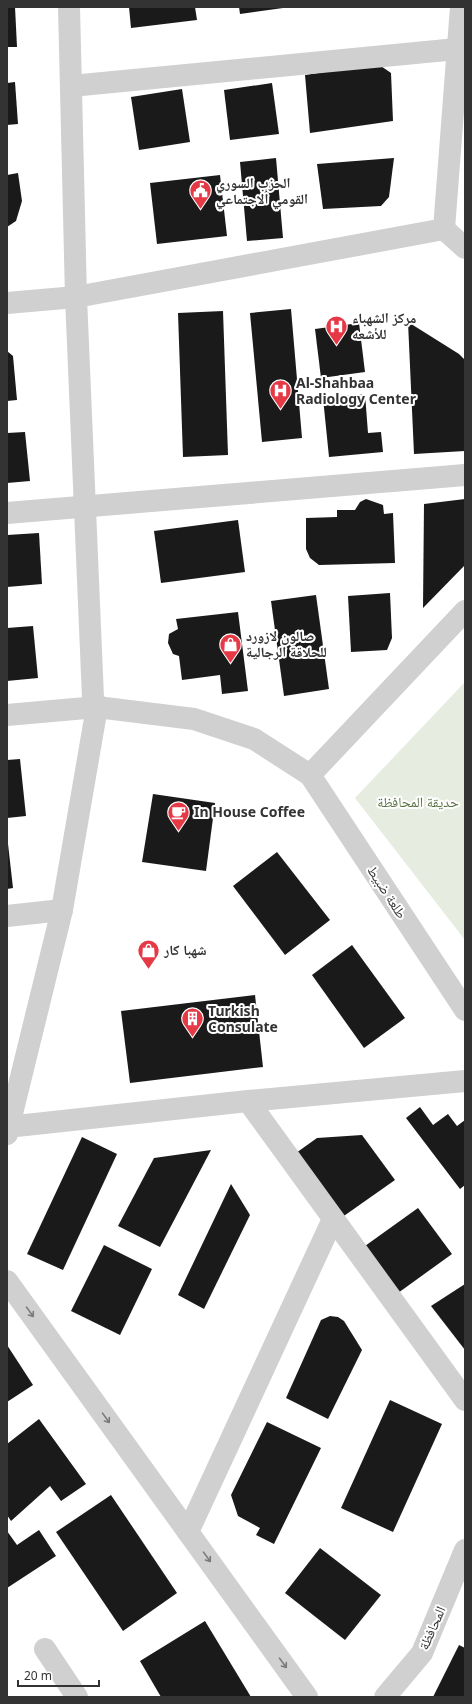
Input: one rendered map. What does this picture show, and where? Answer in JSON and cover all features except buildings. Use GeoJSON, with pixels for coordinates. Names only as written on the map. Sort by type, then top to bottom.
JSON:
{"type":"FeatureCollection","features":[{"type":"Feature","properties":{"kind":"street"},"geometry":{"type":"LineString","coordinates":[[69,7],[76,297],[94,698],[97,707],[62,910],[8,1129],[248,1101],[465,1081]]}},
{"type":"Feature","properties":{"kind":"street"},"geometry":{"type":"LineString","coordinates":[[444,229],[460,7]]}},
{"type":"Feature","properties":{"kind":"street"},"geometry":{"type":"LineString","coordinates":[[71,86],[457,50]]}},
{"type":"Feature","properties":{"kind":"street"},"geometry":{"type":"LineString","coordinates":[[444,229],[465,248]]}},
{"type":"Feature","properties":{"kind":"street"},"geometry":{"type":"LineString","coordinates":[[7,303],[76,297],[444,229]]}},
{"type":"Feature","properties":{"kind":"street"},"geometry":{"type":"LineString","coordinates":[[7,513],[85,505],[465,475]]}},
{"type":"Feature","properties":{"kind":"street"},"geometry":{"type":"LineString","coordinates":[[7,715],[97,707],[194,719],[254,739],[310,775],[465,611]]}},
{"type":"Feature","properties":{"kind":"street","name":"طلعة ضبيط"},"geometry":{"type":"LineString","coordinates":[[310,775],[465,1010]]}},
{"type":"Feature","properties":{"kind":"street"},"geometry":{"type":"LineString","coordinates":[[7,916],[62,910]]}},
{"type":"Feature","properties":{"kind":"street"},"geometry":{"type":"LineString","coordinates":[[248,1101],[465,1400]]}},
{"type":"Feature","properties":{"kind":"street"},"geometry":{"type":"LineString","coordinates":[[188,1532],[333,1219]]}},
{"type":"Feature","properties":{"kind":"street"},"geometry":{"type":"LineString","coordinates":[[7,1281],[307,1697]]}},
{"type":"Feature","properties":{"kind":"street","name":"المحافظة"},"geometry":{"type":"LineString","coordinates":[[385,1697],[422,1653],[465,1550]]}},
{"type":"Feature","properties":{"kind":"street"},"geometry":{"type":"LineString","coordinates":[[45,1649],[77,1697]]}},
{"type":"Feature","properties":{"kind":"green space","name":"حديقة المحافظة"},"geometry":{"type":"Polygon","coordinates":[[[465,682],[465,940],[355,798],[465,682]]]}},
{"type":"Feature","properties":{"kind":"place","name":"الحزب السوري القومي الاجتماعي"},"geometry":{"type":"Point","coordinates":[201,210]}},
{"type":"Feature","properties":{"kind":"place","name":"مركز الشهباء للأشعه"},"geometry":{"type":"Point","coordinates":[337,346]}},
{"type":"Feature","properties":{"kind":"place","name":"Al-Shahbaa Radiology Center"},"geometry":{"type":"Point","coordinates":[281,410]}},
{"type":"Feature","properties":{"kind":"place","name":"صالون لازورد للحلاقة الرجالية"},"geometry":{"type":"Point","coordinates":[230,664]}},
{"type":"Feature","properties":{"kind":"place","name":"In House Coffee"},"geometry":{"type":"Point","coordinates":[179,832]}},
{"type":"Feature","properties":{"kind":"place","name":"شهبا كار"},"geometry":{"type":"Point","coordinates":[148,970]}},
{"type":"Feature","properties":{"kind":"place","name":"Turkish Consulate"},"geometry":{"type":"Point","coordinates":[192,1038]}}]}
